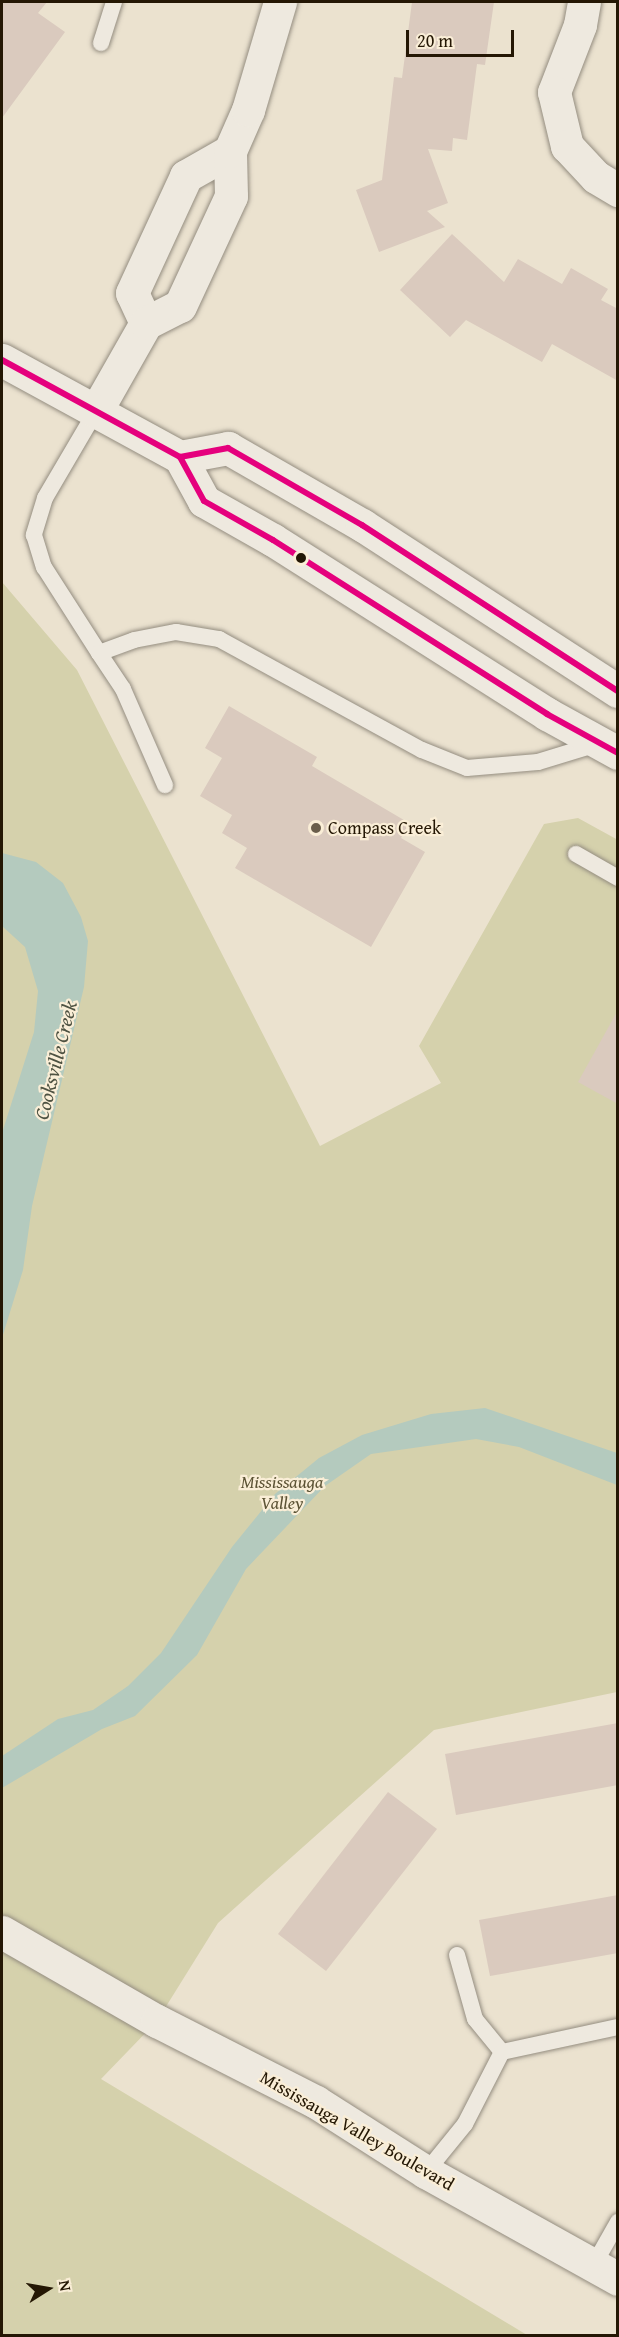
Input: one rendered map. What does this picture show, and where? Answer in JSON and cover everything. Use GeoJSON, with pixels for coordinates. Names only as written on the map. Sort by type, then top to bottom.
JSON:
{"type":"FeatureCollection","features":[{"type":"Feature","properties":{"kind":"street"},"geometry":{"type":"LineString","coordinates":[[96,411],[146,323],[180,306],[231,196],[230,151],[248,110],[280,2]]}},
{"type":"Feature","properties":{"kind":"street"},"geometry":{"type":"LineString","coordinates":[[584,2],[580,25],[554,92],[567,146],[596,177],[618,190]]}},
{"type":"Feature","properties":{"kind":"street"},"geometry":{"type":"LineString","coordinates":[[146,323],[132,293],[186,176],[230,151]]}},
{"type":"Feature","properties":{"kind":"street"},"geometry":{"type":"LineString","coordinates":[[2,360],[180,456],[204,501],[609,748]]}},
{"type":"Feature","properties":{"kind":"street"},"geometry":{"type":"LineString","coordinates":[[180,456],[228,448],[381,537],[618,691]]}},
{"type":"Feature","properties":{"kind":"street","name":"Mississauga Valley Boulevard"},"geometry":{"type":"LineString","coordinates":[[2,1932],[157,2021],[316,2102],[426,2172],[605,2272]]}},
{"type":"Feature","properties":{"kind":"lane"},"geometry":{"type":"LineString","coordinates":[[101,43],[114,2]]}},
{"type":"Feature","properties":{"kind":"lane"},"geometry":{"type":"LineString","coordinates":[[96,411],[45,498],[34,535],[44,567],[123,689],[165,785]]}},
{"type":"Feature","properties":{"kind":"lane"},"geometry":{"type":"LineString","coordinates":[[99,653],[134,640],[176,632],[219,639],[422,750],[467,768],[538,762],[609,748]]}},
{"type":"Feature","properties":{"kind":"lane"},"geometry":{"type":"LineString","coordinates":[[576,854],[618,878]]}},
{"type":"Feature","properties":{"kind":"lane"},"geometry":{"type":"LineString","coordinates":[[457,1955],[475,2019],[502,2052]]}},
{"type":"Feature","properties":{"kind":"lane"},"geometry":{"type":"LineString","coordinates":[[502,2052],[618,2027]]}},
{"type":"Feature","properties":{"kind":"lane"},"geometry":{"type":"LineString","coordinates":[[426,2172],[465,2124],[502,2052]]}},
{"type":"Feature","properties":{"kind":"lane"},"geometry":{"type":"LineString","coordinates":[[605,2272],[618,2222]]}},
{"type":"Feature","properties":{"kind":"green space","name":"Mississauga Valley"},"geometry":{"type":"Polygon","coordinates":[[[2,582],[77,670],[320,1146],[441,1083],[419,1046],[544,824],[578,818],[618,840],[617,1692],[434,1730],[218,1923],[157,2021],[101,2079],[527,2335],[2,2335],[2,582]]]}},
{"type":"Feature","properties":{"kind":"water","name":"Cooksville Creek"},"geometry":{"type":"Polygon","coordinates":[[[2,853],[36,862],[63,883],[81,917],[88,941],[84,987],[32,1206],[23,1270],[2,1338],[2,1133],[34,1032],[38,991],[25,947],[2,926],[2,853]]]}},
{"type":"Feature","properties":{"kind":"water"},"geometry":{"type":"Polygon","coordinates":[[[485,1408],[617,1453],[617,1485],[519,1447],[476,1439],[371,1454],[325,1486],[246,1569],[197,1655],[135,1716],[102,1729],[2,1788],[2,1756],[58,1719],[93,1710],[128,1686],[161,1653],[232,1547],[275,1494],[319,1458],[362,1435],[431,1414],[485,1408]]]}},
{"type":"Feature","properties":{"kind":"building"},"geometry":{"type":"Polygon","coordinates":[[[2,2],[47,2],[38,13],[65,32],[2,118],[2,2]]]}},
{"type":"Feature","properties":{"kind":"building"},"geometry":{"type":"Polygon","coordinates":[[[412,2],[494,2],[485,65],[477,64],[467,140],[453,138],[452,151],[428,149],[448,203],[427,211],[445,227],[379,252],[356,190],[382,180],[394,77],[402,78],[412,2]]]}},
{"type":"Feature","properties":{"kind":"building"},"geometry":{"type":"Polygon","coordinates":[[[452,234],[504,282],[518,259],[562,284],[571,268],[608,289],[601,300],[618,309],[618,381],[552,344],[542,362],[466,320],[450,337],[400,290],[452,234]]]}},
{"type":"Feature","properties":{"kind":"building","name":"Compass Creek"},"geometry":{"type":"Polygon","coordinates":[[[229,706],[317,757],[312,766],[409,823],[401,838],[425,852],[371,947],[235,868],[247,848],[222,833],[232,815],[200,796],[222,758],[205,748],[229,706]]]}},
{"type":"Feature","properties":{"kind":"building"},"geometry":{"type":"Polygon","coordinates":[[[618,1010],[618,1104],[578,1082],[618,1010]]]}},
{"type":"Feature","properties":{"kind":"building"},"geometry":{"type":"Polygon","coordinates":[[[618,1723],[618,1785],[456,1815],[445,1754],[618,1723]]]}},
{"type":"Feature","properties":{"kind":"building"},"geometry":{"type":"Polygon","coordinates":[[[388,1792],[437,1829],[326,1971],[278,1934],[388,1792]]]}},
{"type":"Feature","properties":{"kind":"building"},"geometry":{"type":"Polygon","coordinates":[[[618,1895],[618,1953],[490,1976],[479,1920],[618,1895]]]}},
{"type":"Feature","properties":{"kind":"transit line"},"geometry":{"type":"LineString","coordinates":[[2,360],[180,457],[204,501],[273,540],[547,714],[618,753]]}},
{"type":"Feature","properties":{"kind":"transit line"},"geometry":{"type":"LineString","coordinates":[[180,457],[228,448],[362,525],[618,691]]}},
{"type":"Feature","properties":{"kind":"place","name":"Compass Creek"},"geometry":{"type":"Point","coordinates":[316,828]}}]}
